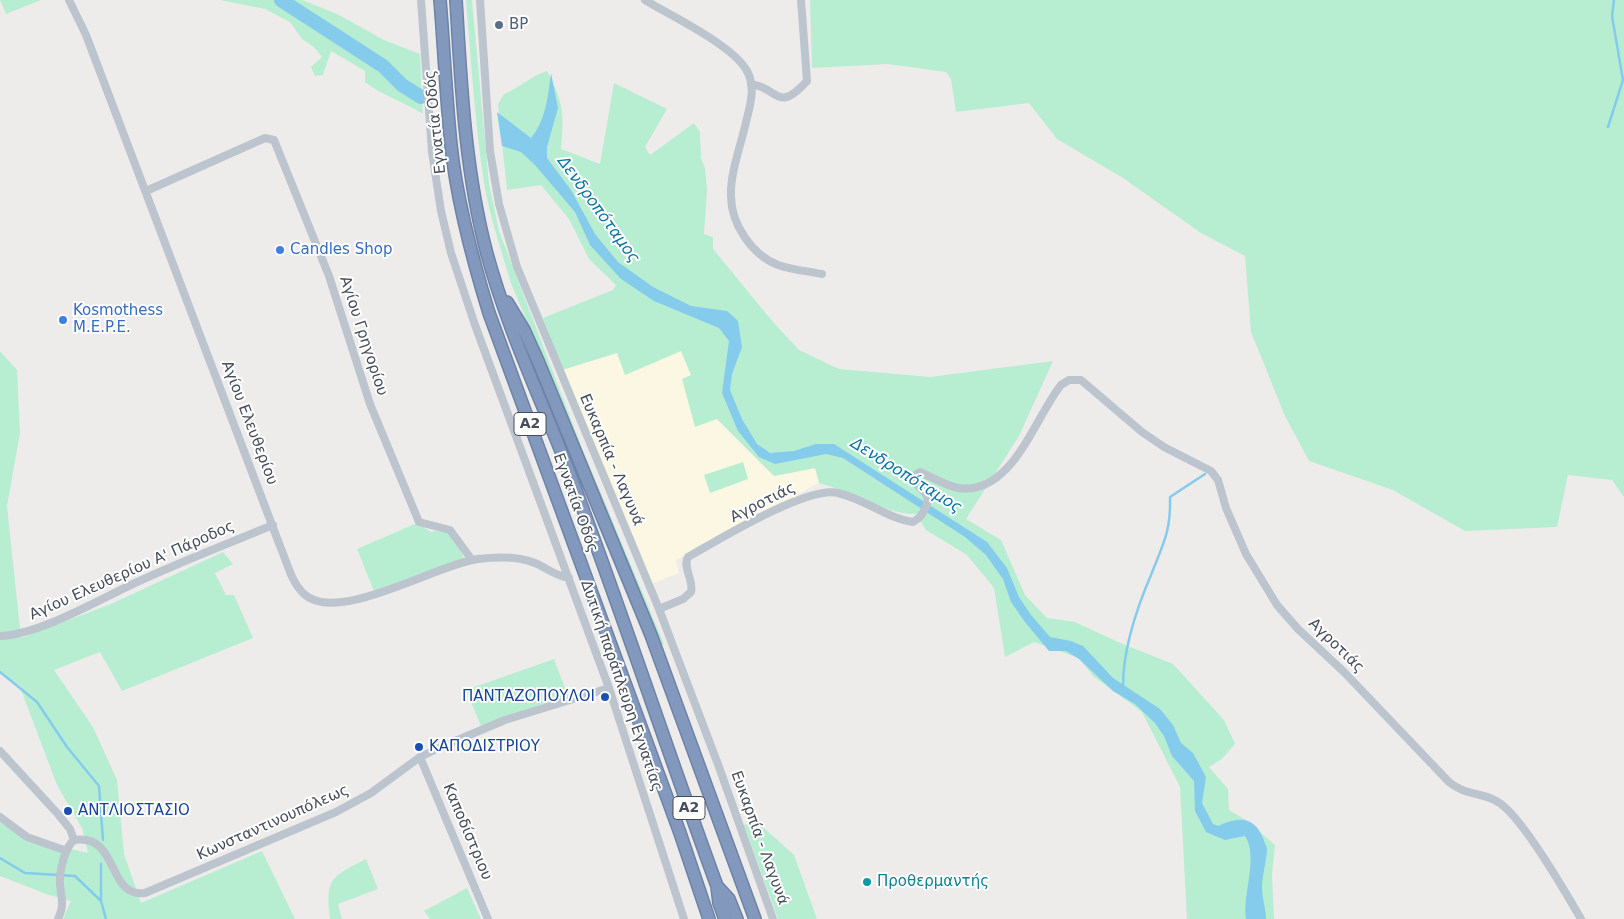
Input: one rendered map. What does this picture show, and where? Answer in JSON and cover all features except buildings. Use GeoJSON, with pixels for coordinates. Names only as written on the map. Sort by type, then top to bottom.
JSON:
{"type":"FeatureCollection","features":[{"type":"Feature","properties":{"kind":"highway","name":"Εγνατία Οδός"},"geometry":{"type":"LineString","coordinates":[[440,0],[451,146],[461,210],[476,270],[492,322],[677,824],[709,919]]}},
{"type":"Feature","properties":{"kind":"highway","name":"Εγνατία Οδός"},"geometry":{"type":"LineString","coordinates":[[456,0],[460,71],[472,178],[487,255],[512,331],[571,477],[717,886]]}},
{"type":"Feature","properties":{"kind":"highway"},"geometry":{"type":"LineString","coordinates":[[496,283],[524,330],[651,634],[755,919]]}},
{"type":"Feature","properties":{"kind":"highway"},"geometry":{"type":"LineString","coordinates":[[717,886],[719,903],[725,919]]}},
{"type":"Feature","properties":{"kind":"highway","name":"Α2"},"geometry":{"type":"LineString","coordinates":[[717,886],[729,899],[737,919]]}},
{"type":"Feature","properties":{"kind":"street","name":"Αγίου Ελευθερίου"},"geometry":{"type":"LineString","coordinates":[[69,0],[86,35],[297,586],[308,598],[325,604],[372,595],[472,560],[523,560],[537,564],[557,576],[569,578]]}},
{"type":"Feature","properties":{"kind":"street","name":"Δυτική παράπλευρη Εγνατίας"},"geometry":{"type":"LineString","coordinates":[[421,0],[432,152],[447,236],[466,298],[608,688],[684,919]]}},
{"type":"Feature","properties":{"kind":"street","name":"Ευκαρπία - Λαγυνά"},"geometry":{"type":"LineString","coordinates":[[480,0],[490,151],[499,204],[511,250],[538,324],[659,609],[719,767],[773,919]]}},
{"type":"Feature","properties":{"kind":"street"},"geometry":{"type":"LineString","coordinates":[[645,0],[731,52],[746,69],[751,84],[751,104],[731,197],[738,223],[749,244],[766,259],[778,265],[822,274]]}},
{"type":"Feature","properties":{"kind":"street"},"geometry":{"type":"LineString","coordinates":[[751,84],[760,85],[773,96],[782,97],[794,94],[807,81],[802,0]]}},
{"type":"Feature","properties":{"kind":"street","name":"Αγίου Γρηγορίου"},"geometry":{"type":"LineString","coordinates":[[146,191],[265,138],[274,140],[329,276],[370,404],[409,502],[419,522],[450,530],[472,560]]}},
{"type":"Feature","properties":{"kind":"street","name":"Αγροτιάς"},"geometry":{"type":"LineString","coordinates":[[659,609],[684,598],[691,592],[691,582],[686,562],[688,557],[800,498],[828,491],[841,493],[903,520],[913,522],[921,517],[929,501],[927,494],[914,481],[912,477],[915,474],[920,472],[957,488],[971,488],[994,479],[1012,463],[1056,392],[1062,385],[1076,379],[1087,384],[1142,432],[1164,447],[1211,471],[1218,480],[1226,508],[1246,554],[1277,605],[1298,629],[1344,672],[1448,782],[1467,793],[1493,800],[1507,809],[1551,870],[1581,919]]}},
{"type":"Feature","properties":{"kind":"street","name":"Αγίου Ελευθερίου Α' Πάροδος"},"geometry":{"type":"LineString","coordinates":[[0,636],[11,636],[36,628],[174,565],[273,525]]}},
{"type":"Feature","properties":{"kind":"street","name":"Κωνσταντινουπόλεως"},"geometry":{"type":"LineString","coordinates":[[74,840],[88,839],[94,842],[105,852],[125,889],[134,894],[145,894],[336,812],[371,793],[420,757],[505,720],[608,688]]}},
{"type":"Feature","properties":{"kind":"street"},"geometry":{"type":"LineString","coordinates":[[0,751],[58,813],[70,829],[74,840],[67,851],[60,881],[63,905],[58,919]]}},
{"type":"Feature","properties":{"kind":"street","name":"Καποδίστριου"},"geometry":{"type":"LineString","coordinates":[[420,757],[488,919]]}},
{"type":"Feature","properties":{"kind":"street"},"geometry":{"type":"LineString","coordinates":[[0,817],[27,837],[67,851]]}},
{"type":"Feature","properties":{"kind":"shaded area"},"geometry":{"type":"Polygon","coordinates":[[[681,351],[691,375],[717,419],[774,476],[816,468],[819,483],[676,560],[679,573],[651,584],[562,370],[617,353],[626,375],[681,351]]]}},
{"type":"Feature","properties":{"kind":"green space"},"geometry":{"type":"Polygon","coordinates":[[[0,0],[41,0],[6,14],[0,0]]]}},
{"type":"Feature","properties":{"kind":"green space"},"geometry":{"type":"Polygon","coordinates":[[[220,0],[302,0],[337,14],[384,40],[420,54],[423,114],[372,87],[365,82],[365,71],[331,51],[323,75],[315,76],[311,67],[322,57],[314,47],[302,39],[290,22],[265,9],[220,0]]]}},
{"type":"Feature","properties":{"kind":"green space"},"geometry":{"type":"Polygon","coordinates":[[[466,0],[472,0],[489,184],[499,231],[582,448],[664,644],[659,645],[511,283],[486,196],[476,115],[466,0]]]}},
{"type":"Feature","properties":{"kind":"green space"},"geometry":{"type":"Polygon","coordinates":[[[810,0],[1624,0],[1624,497],[1612,480],[1568,475],[1557,527],[1465,531],[1393,490],[1309,461],[1285,416],[1251,332],[1245,256],[1201,233],[1123,178],[1057,139],[1029,103],[956,112],[951,79],[946,72],[888,64],[812,68],[810,0]]]}},
{"type":"Feature","properties":{"kind":"green space"},"geometry":{"type":"Polygon","coordinates":[[[547,71],[557,92],[562,109],[561,149],[600,164],[614,83],[667,109],[645,147],[650,155],[694,123],[700,132],[701,158],[705,168],[707,190],[704,234],[713,237],[713,249],[773,322],[799,350],[839,369],[930,377],[1053,361],[1019,436],[966,519],[1001,540],[1025,595],[1047,618],[1075,622],[1173,664],[1224,720],[1235,744],[1222,759],[1209,767],[1228,789],[1229,810],[1246,820],[1275,845],[1272,874],[1274,919],[1187,919],[1180,787],[1142,712],[1093,676],[1079,658],[1034,642],[1005,657],[994,588],[967,555],[926,530],[916,514],[895,511],[819,483],[815,468],[774,476],[717,419],[695,427],[682,379],[691,375],[681,351],[625,375],[617,353],[562,370],[543,318],[613,290],[616,285],[589,259],[569,219],[541,185],[507,190],[498,104],[504,94],[536,75],[547,71]]]}},
{"type":"Feature","properties":{"kind":"green space"},"geometry":{"type":"Polygon","coordinates":[[[0,351],[17,370],[20,433],[7,506],[21,638],[111,604],[223,552],[233,564],[215,573],[226,595],[234,595],[253,638],[122,691],[100,652],[54,670],[93,727],[117,780],[124,854],[141,903],[262,851],[295,919],[63,919],[71,901],[49,895],[0,876],[0,823],[39,841],[88,853],[82,828],[57,785],[20,687],[0,674],[0,351]]]}},
{"type":"Feature","properties":{"kind":"green space"},"geometry":{"type":"Polygon","coordinates":[[[743,462],[748,479],[710,493],[704,475],[743,462]]]}},
{"type":"Feature","properties":{"kind":"green space"},"geometry":{"type":"Polygon","coordinates":[[[417,523],[431,532],[447,528],[459,541],[464,560],[374,591],[357,549],[417,523]]]}},
{"type":"Feature","properties":{"kind":"green space"},"geometry":{"type":"Polygon","coordinates":[[[554,659],[568,696],[481,726],[466,690],[554,659]]]}},
{"type":"Feature","properties":{"kind":"green space"},"geometry":{"type":"Polygon","coordinates":[[[755,820],[794,855],[817,919],[778,919],[744,825],[755,820]]]}},
{"type":"Feature","properties":{"kind":"green space"},"geometry":{"type":"Polygon","coordinates":[[[366,859],[378,889],[338,904],[342,919],[330,919],[329,895],[333,880],[345,870],[366,859]]]}},
{"type":"Feature","properties":{"kind":"green space"},"geometry":{"type":"Polygon","coordinates":[[[467,888],[481,919],[430,919],[424,911],[467,888]]]}},
{"type":"Feature","properties":{"kind":"water"},"geometry":{"type":"Polygon","coordinates":[[[551,73],[558,108],[547,147],[547,158],[571,190],[595,234],[618,262],[653,287],[691,306],[727,311],[738,321],[742,347],[732,374],[730,390],[742,419],[757,444],[770,453],[794,451],[816,444],[834,444],[987,542],[1007,568],[1019,597],[1031,615],[1050,637],[1071,641],[1083,646],[1113,678],[1160,709],[1173,725],[1181,743],[1193,753],[1206,777],[1202,803],[1213,824],[1218,826],[1232,821],[1244,820],[1255,825],[1267,849],[1262,888],[1266,919],[1246,919],[1245,909],[1250,854],[1245,836],[1225,840],[1206,832],[1195,811],[1194,781],[1172,756],[1164,736],[1155,723],[1135,704],[1113,691],[1079,659],[1066,651],[1049,651],[1011,602],[1003,579],[986,555],[965,537],[843,458],[826,454],[775,464],[759,457],[738,431],[722,393],[729,341],[719,328],[654,301],[621,279],[590,245],[575,212],[535,165],[521,152],[502,146],[497,112],[531,138],[543,116],[551,73]]]}},
{"type":"Feature","properties":{"kind":"waterway","name":"Δενδροπόταμος"},"geometry":{"type":"LineString","coordinates":[[281,0],[383,66],[402,85],[421,97]]}},
{"type":"Feature","properties":{"kind":"waterway"},"geometry":{"type":"LineString","coordinates":[[1608,127],[1623,80],[1612,16],[1614,0]]}},
{"type":"Feature","properties":{"kind":"waterway"},"geometry":{"type":"LineString","coordinates":[[1123,686],[1125,658],[1131,629],[1168,529],[1170,497],[1205,474]]}},
{"type":"Feature","properties":{"kind":"waterway"},"geometry":{"type":"LineString","coordinates":[[0,672],[37,702],[67,747],[99,786],[103,840]]}},
{"type":"Feature","properties":{"kind":"waterway"},"geometry":{"type":"LineString","coordinates":[[0,858],[25,873],[75,876],[101,901],[106,919]]}},
{"type":"Feature","properties":{"kind":"waterway"},"geometry":{"type":"LineString","coordinates":[[101,864],[101,901]]}},
{"type":"Feature","properties":{"kind":"place","name":"BP"},"geometry":{"type":"Point","coordinates":[499,25]}},
{"type":"Feature","properties":{"kind":"place","name":"Candles Shop"},"geometry":{"type":"Point","coordinates":[280,250]}},
{"type":"Feature","properties":{"kind":"place","name":"Kosmothess M.E.P.E."},"geometry":{"type":"Point","coordinates":[63,320]}},
{"type":"Feature","properties":{"kind":"place","name":"ΠΑΝΤΑΖΟΠΟΥΛΟΙ"},"geometry":{"type":"Point","coordinates":[605,697]}},
{"type":"Feature","properties":{"kind":"place","name":"ΚΑΠΟΔΙΣΤΡΙΟΥ"},"geometry":{"type":"Point","coordinates":[419,747]}},
{"type":"Feature","properties":{"kind":"place","name":"ΑΝΤΛΙΟΣΤΑΣΙΟ"},"geometry":{"type":"Point","coordinates":[68,811]}},
{"type":"Feature","properties":{"kind":"place","name":"Προθερμαντής"},"geometry":{"type":"Point","coordinates":[867,882]}}]}
